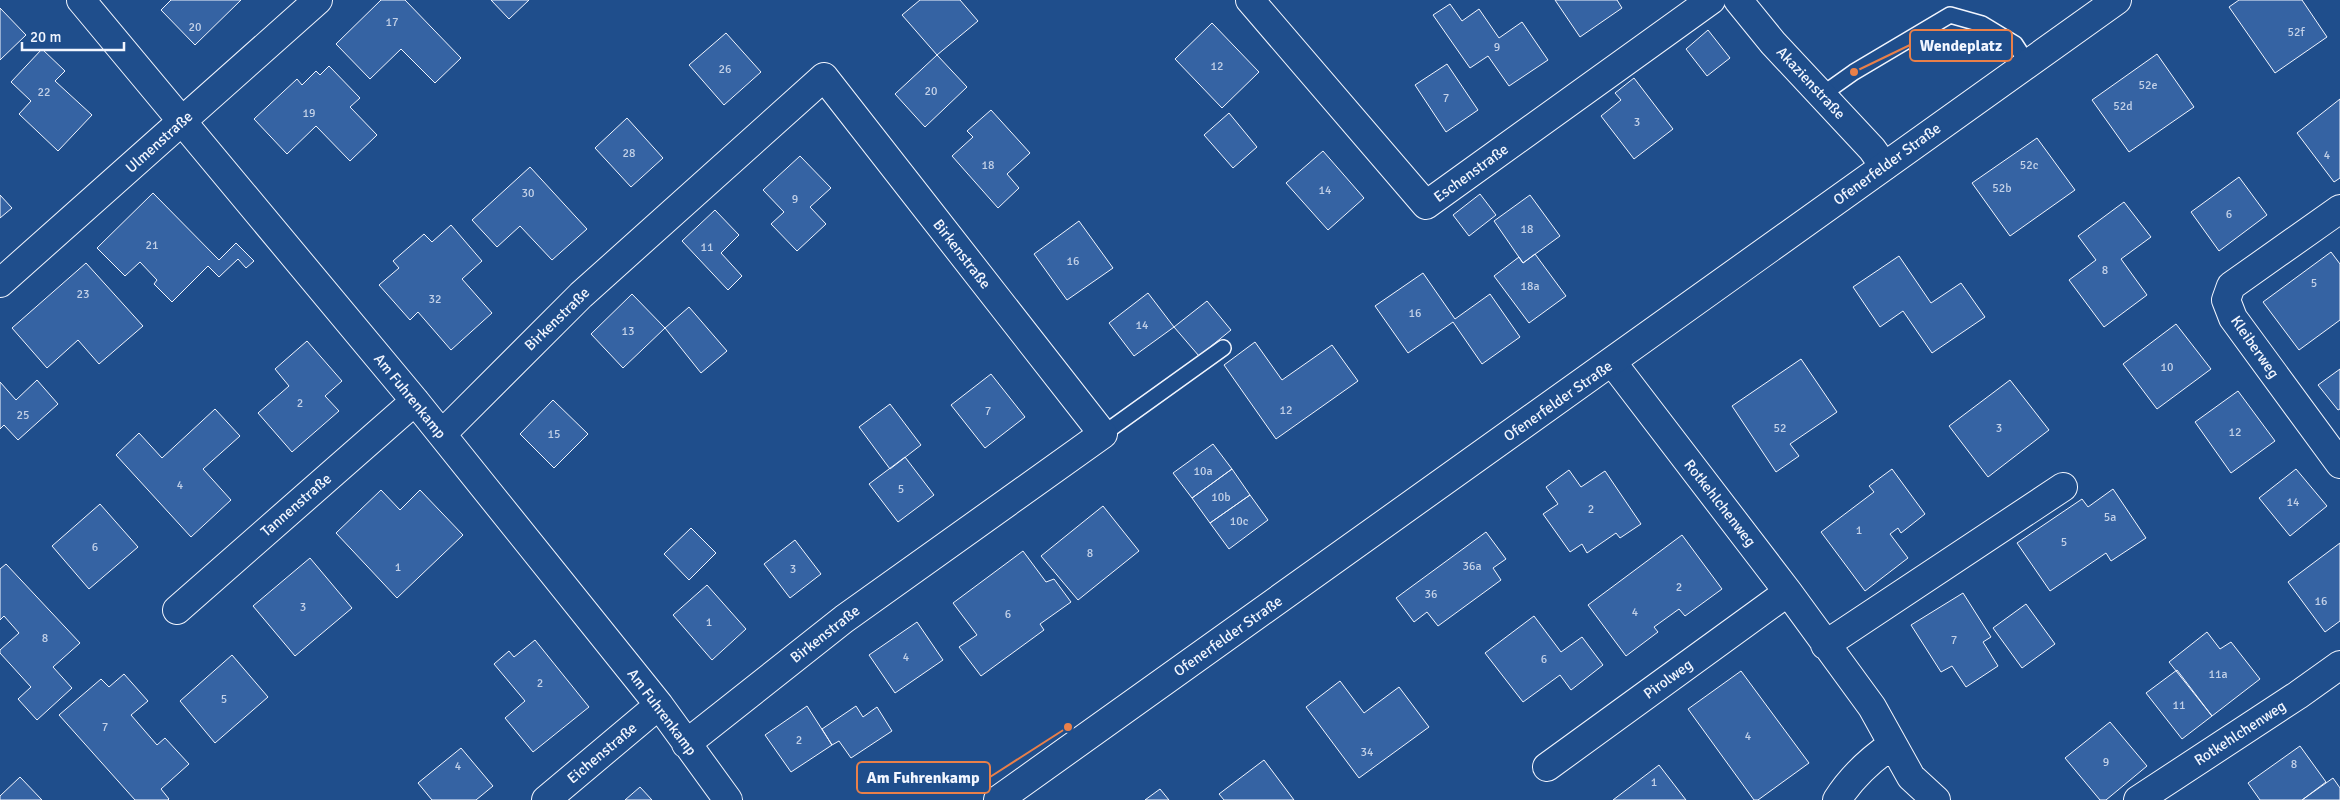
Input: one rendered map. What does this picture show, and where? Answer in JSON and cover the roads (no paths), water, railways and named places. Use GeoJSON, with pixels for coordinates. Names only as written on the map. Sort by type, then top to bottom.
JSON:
{"type":"FeatureCollection","features":[{"type":"Feature","properties":{"kind":"street","name":"Am Fuhrenkamp"},"geometry":{"type":"LineString","coordinates":[[81,0],[442,434],[659,705],[728,800]]}},
{"type":"Feature","properties":{"kind":"street","name":"Ulmenstraße"},"geometry":{"type":"LineString","coordinates":[[0,283],[318,0]]}},
{"type":"Feature","properties":{"kind":"street","name":"Eschenstraße"},"geometry":{"type":"LineString","coordinates":[[1250,0],[1426,206],[1712,0]]}},
{"type":"Feature","properties":{"kind":"street","name":"Akazienstraße"},"geometry":{"type":"LineString","coordinates":[[1738,0],[1774,43],[1872,149],[1884,166]]}},
{"type":"Feature","properties":{"kind":"street","name":"Ofenerfelder Straße"},"geometry":{"type":"LineString","coordinates":[[998,800],[2117,0]]}},
{"type":"Feature","properties":{"kind":"street","name":"Birkenstraße"},"geometry":{"type":"LineString","coordinates":[[442,434],[581,295],[824,78],[1103,434],[844,619],[686,744]]}},
{"type":"Feature","properties":{"kind":"street","name":"Kleiberweg"},"geometry":{"type":"LineString","coordinates":[[2340,208],[2231,286],[2226,300],[2233,318],[2340,464]]}},
{"type":"Feature","properties":{"kind":"street","name":"Rotkehlchenweg"},"geometry":{"type":"LineString","coordinates":[[1612,362],[1788,592],[1872,707],[1911,777],[1936,800]]}},
{"type":"Feature","properties":{"kind":"street","name":"Tannenstraße"},"geometry":{"type":"LineString","coordinates":[[177,610],[415,401]]}},
{"type":"Feature","properties":{"kind":"street"},"geometry":{"type":"LineString","coordinates":[[1825,644],[2063,487]]}},
{"type":"Feature","properties":{"kind":"street","name":"Pirolweg"},"geometry":{"type":"LineString","coordinates":[[1548,767],[1788,592]]}},
{"type":"Feature","properties":{"kind":"street","name":"Rotkehlchenweg"},"geometry":{"type":"LineString","coordinates":[[2138,800],[2298,695],[2340,665]]}},
{"type":"Feature","properties":{"kind":"street","name":"Eichenstraße"},"geometry":{"type":"LineString","coordinates":[[546,800],[659,705]]}},
{"type":"Feature","properties":{"kind":"street"},"geometry":{"type":"LineString","coordinates":[[1836,800],[1873,758],[1892,745]]}},
{"type":"Feature","properties":{"kind":"lane"},"geometry":{"type":"LineString","coordinates":[[1823,94],[1854,72],[1950,15],[1982,24],[2015,44],[2028,64]]}},
{"type":"Feature","properties":{"kind":"lane"},"geometry":{"type":"LineString","coordinates":[[1103,434],[1223,348]]}},
{"type":"Feature","properties":{"kind":"place","name":"Wendeplatz"},"geometry":{"type":"Point","coordinates":[1854,72]}},
{"type":"Feature","properties":{"kind":"place","name":"Am Fuhrenkamp"},"geometry":{"type":"Point","coordinates":[1068,727]}}]}
